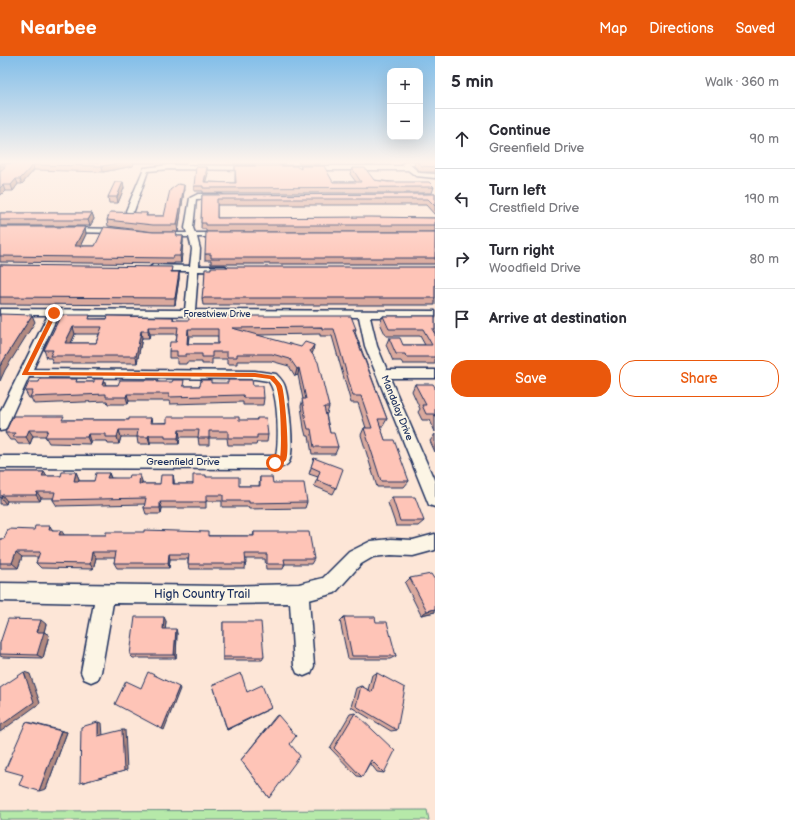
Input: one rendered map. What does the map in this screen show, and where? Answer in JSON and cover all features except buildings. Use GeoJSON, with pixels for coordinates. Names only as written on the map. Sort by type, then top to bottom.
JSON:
{"type":"FeatureCollection","features":[{"type":"Feature","properties":{"kind":"street"},"geometry":{"type":"LineString","coordinates":[[130,211],[135,197]]}},
{"type":"Feature","properties":{"kind":"street"},"geometry":{"type":"LineString","coordinates":[[190,314],[196,249],[190,228],[195,197],[206,197]]}},
{"type":"Feature","properties":{"kind":"street"},"geometry":{"type":"LineString","coordinates":[[61,230],[114,230],[132,232]]}},
{"type":"Feature","properties":{"kind":"street"},"geometry":{"type":"LineString","coordinates":[[146,234],[237,235]]}},
{"type":"Feature","properties":{"kind":"street"},"geometry":{"type":"LineString","coordinates":[[145,268],[234,269]]}},
{"type":"Feature","properties":{"kind":"street","name":"Forestview Drive"},"geometry":{"type":"LineString","coordinates":[[0,312],[435,314]]}},
{"type":"Feature","properties":{"kind":"street"},"geometry":{"type":"LineString","coordinates":[[0,426],[54,313]]}},
{"type":"Feature","properties":{"kind":"street","name":"Mandalay Drive"},"geometry":{"type":"LineString","coordinates":[[364,314],[368,334],[435,500]]}},
{"type":"Feature","properties":{"kind":"street","name":"Greenfield Drive"},"geometry":{"type":"LineString","coordinates":[[0,462],[275,463],[281,462],[283,459],[285,449],[279,386],[275,379],[268,376],[24,374]]}},
{"type":"Feature","properties":{"kind":"street"},"geometry":{"type":"LineString","coordinates":[[384,374],[435,374]]}},
{"type":"Feature","properties":{"kind":"street","name":"High Country Trail"},"geometry":{"type":"LineString","coordinates":[[0,592],[223,595],[299,593],[328,586],[355,558],[371,549],[391,547],[413,548],[435,542]]}},
{"type":"Feature","properties":{"kind":"street"},"geometry":{"type":"LineString","coordinates":[[91,672],[105,593]]}},
{"type":"Feature","properties":{"kind":"street"},"geometry":{"type":"LineString","coordinates":[[299,593],[304,666]]}},
{"type":"Feature","properties":{"kind":"green space"},"geometry":{"type":"Polygon","coordinates":[[[427,810],[429,820],[0,820],[0,811],[427,810]]]}},
{"type":"Feature","properties":{"kind":"route"},"geometry":{"type":"LineString","coordinates":[[54,313],[24,374],[255,375],[268,376],[275,379],[279,386],[281,400],[285,449],[281,462],[275,463]]}}]}
